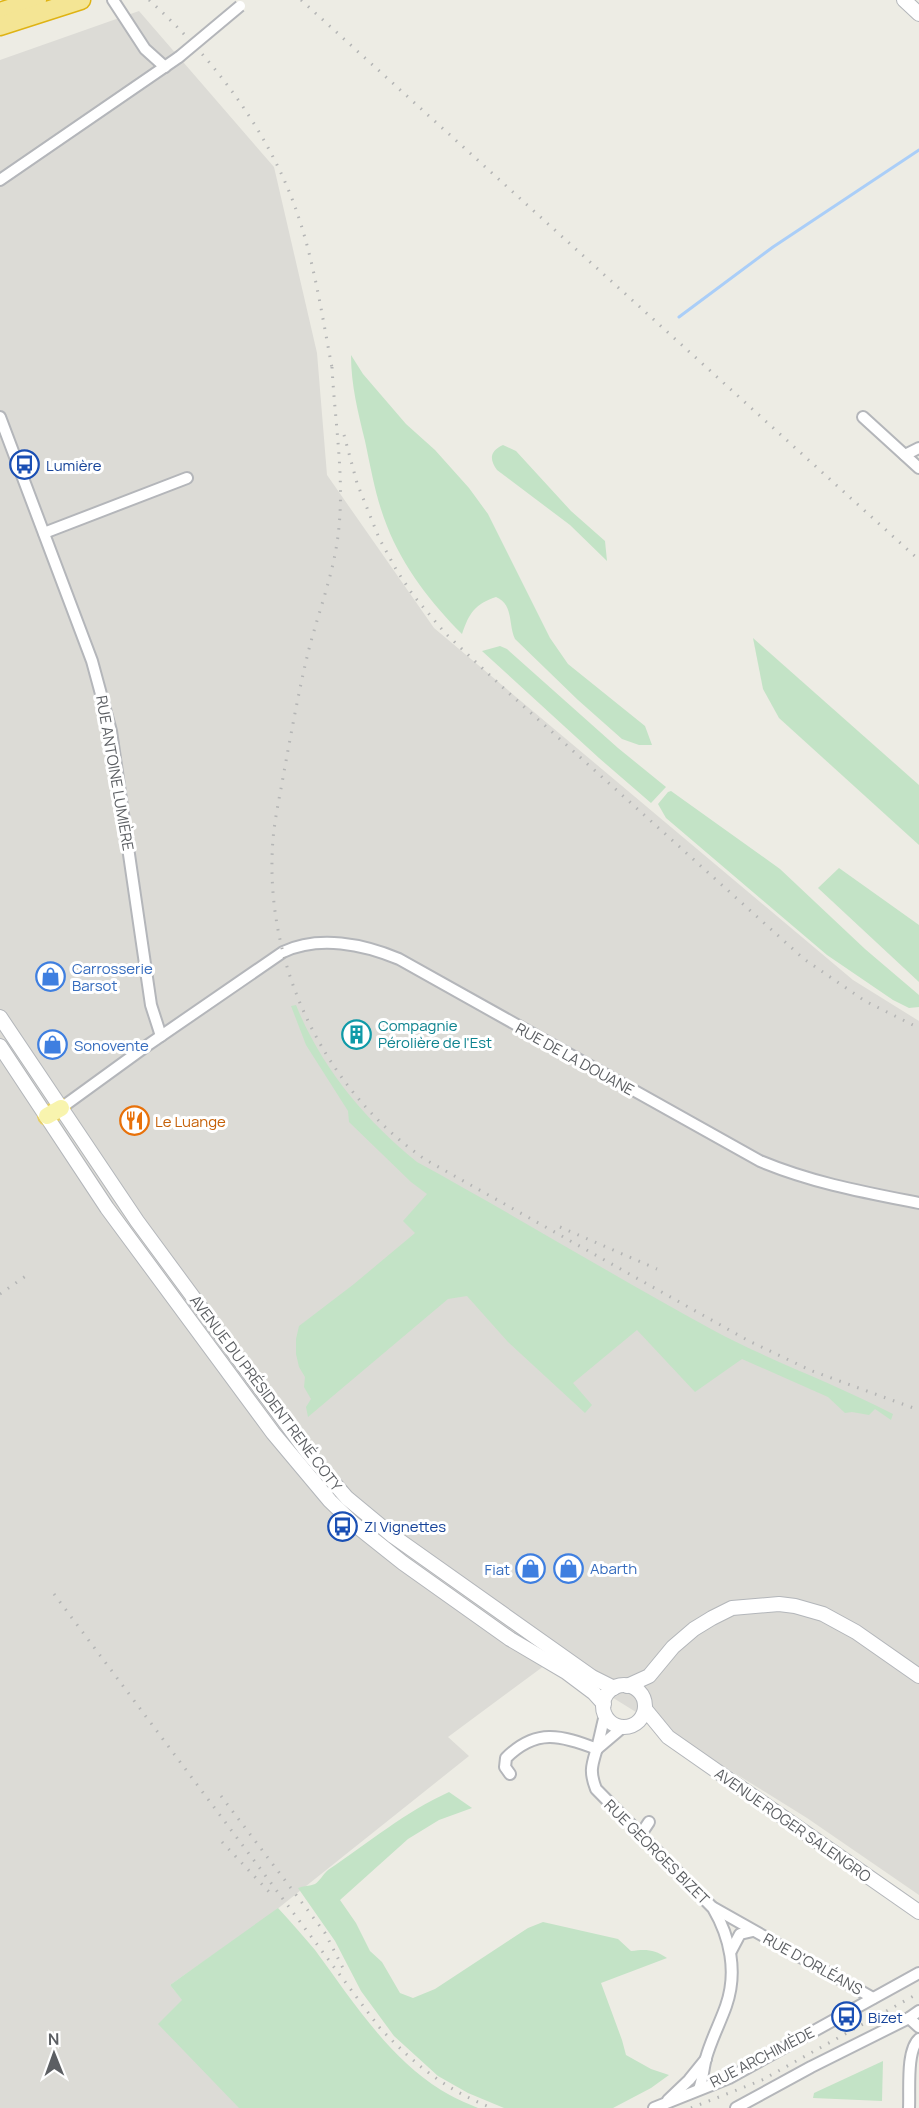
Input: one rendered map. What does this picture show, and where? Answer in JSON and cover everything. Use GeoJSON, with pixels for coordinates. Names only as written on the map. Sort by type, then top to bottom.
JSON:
{"type":"FeatureCollection","features":[{"type":"Feature","properties":{"kind":"highway"},"geometry":{"type":"LineString","coordinates":[[0,12],[37,0]]}},
{"type":"Feature","properties":{"kind":"highway"},"geometry":{"type":"LineString","coordinates":[[0,26],[81,0]]}},
{"type":"Feature","properties":{"kind":"main road"},"geometry":{"type":"LineString","coordinates":[[904,0],[919,14]]}},
{"type":"Feature","properties":{"kind":"main road","name":"AVENUE DU PRÉSIDENT RENÉ COTY"},"geometry":{"type":"LineString","coordinates":[[0,1017],[137,1221],[308,1454],[347,1498],[393,1536],[592,1677],[620,1687]]}},
{"type":"Feature","properties":{"kind":"main road","name":"AVENUE DU PRÉSIDENT RENÉ COTY"},"geometry":{"type":"LineString","coordinates":[[0,1046],[107,1208],[273,1434],[330,1501],[354,1524],[403,1563],[510,1639],[566,1672],[594,1693],[605,1709]]}},
{"type":"Feature","properties":{"kind":"main road"},"geometry":{"type":"LineString","coordinates":[[47,1116],[62,1108]]}},
{"type":"Feature","properties":{"kind":"main road"},"geometry":{"type":"LineString","coordinates":[[649,1676],[641,1718],[629,1726],[613,1723],[605,1709],[605,1698],[620,1687],[649,1676],[673,1647],[694,1629],[732,1608],[779,1604],[823,1614],[856,1632],[919,1676]]}},
{"type":"Feature","properties":{"kind":"main road"},"geometry":{"type":"LineString","coordinates":[[620,1687],[638,1691],[645,1706]]}},
{"type":"Feature","properties":{"kind":"main road","name":"AVENUE ROGER SALENGRO"},"geometry":{"type":"LineString","coordinates":[[645,1706],[668,1737],[919,1912]]}},
{"type":"Feature","properties":{"kind":"main road","name":"AVENUE ROGER SALENGRO"},"geometry":{"type":"LineString","coordinates":[[629,1726],[668,1737]]}},
{"type":"Feature","properties":{"kind":"street"},"geometry":{"type":"LineString","coordinates":[[113,0],[145,49],[165,68]]}},
{"type":"Feature","properties":{"kind":"street"},"geometry":{"type":"LineString","coordinates":[[0,180],[165,68],[244,3]]}},
{"type":"Feature","properties":{"kind":"street","name":"RUE ANTOINE LUMIÈRE"},"geometry":{"type":"LineString","coordinates":[[0,417],[92,661],[103,699],[111,731],[149,994],[161,1036]]}},
{"type":"Feature","properties":{"kind":"street"},"geometry":{"type":"LineString","coordinates":[[863,417],[919,468]]}},
{"type":"Feature","properties":{"kind":"street"},"geometry":{"type":"LineString","coordinates":[[906,455],[919,447]]}},
{"type":"Feature","properties":{"kind":"street"},"geometry":{"type":"LineString","coordinates":[[44,533],[187,478]]}},
{"type":"Feature","properties":{"kind":"street","name":"RUE DE LA DOUANE"},"geometry":{"type":"LineString","coordinates":[[62,1108],[276,956],[290,949],[315,943],[361,946],[399,959],[760,1161],[798,1176],[836,1187],[919,1203]]}},
{"type":"Feature","properties":{"kind":"street","name":"RUE GEORGES BIZET"},"geometry":{"type":"LineString","coordinates":[[605,1709],[597,1749],[592,1759],[592,1779],[596,1789],[713,1908],[726,1932],[730,1952],[729,1996],[706,2059],[699,2089],[654,2108]]}},
{"type":"Feature","properties":{"kind":"street"},"geometry":{"type":"LineString","coordinates":[[510,1774],[505,1767],[506,1758],[523,1743],[553,1736],[565,1737],[597,1749],[629,1726]]}},
{"type":"Feature","properties":{"kind":"street"},"geometry":{"type":"LineString","coordinates":[[641,1834],[649,1822]]}},
{"type":"Feature","properties":{"kind":"street","name":"RUE D'ORLÉANS"},"geometry":{"type":"LineString","coordinates":[[713,1908],[873,1998]]}},
{"type":"Feature","properties":{"kind":"street","name":"RUE D'ORLÉANS"},"geometry":{"type":"LineString","coordinates":[[730,1952],[740,1934],[753,1931]]}},
{"type":"Feature","properties":{"kind":"street","name":"RUE ARCHIMÈDE"},"geometry":{"type":"LineString","coordinates":[[699,2089],[735,2074],[919,1973]]}},
{"type":"Feature","properties":{"kind":"street"},"geometry":{"type":"LineString","coordinates":[[738,2108],[919,2011]]}},
{"type":"Feature","properties":{"kind":"street"},"geometry":{"type":"LineString","coordinates":[[909,2018],[919,2027]]}},
{"type":"Feature","properties":{"kind":"street"},"geometry":{"type":"LineString","coordinates":[[909,2108],[911,2054],[913,2045],[919,2039]]}},
{"type":"Feature","properties":{"kind":"street"},"geometry":{"type":"LineString","coordinates":[[706,2059],[709,2068],[717,2075],[735,2074]]}},
{"type":"Feature","properties":{"kind":"street","name":"RUE GEORGES BIZET"},"geometry":{"type":"LineString","coordinates":[[667,2102],[706,2059]]}},
{"type":"Feature","properties":{"kind":"shaded area"},"geometry":{"type":"Polygon","coordinates":[[[139,11],[274,167],[317,353],[327,475],[434,628],[853,980],[919,1021],[919,1895],[807,1818],[552,1660],[448,1737],[469,1756],[266,1918],[170,1985],[272,2108],[0,2108],[0,60],[139,11]]]}},
{"type":"Feature","properties":{"kind":"green space"},"geometry":{"type":"Polygon","coordinates":[[[351,355],[363,374],[406,424],[435,450],[469,488],[488,514],[550,638],[568,664],[645,726],[652,745],[639,745],[622,739],[578,700],[515,639],[508,610],[502,600],[496,597],[478,606],[467,620],[462,634],[439,610],[401,556],[387,526],[374,484],[355,398],[351,355]]]}},
{"type":"Feature","properties":{"kind":"green space"},"geometry":{"type":"Polygon","coordinates":[[[503,445],[516,451],[571,511],[605,541],[607,561],[570,525],[497,470],[492,456],[495,450],[503,445]]]}},
{"type":"Feature","properties":{"kind":"green space"},"geometry":{"type":"Polygon","coordinates":[[[753,638],[919,785],[919,845],[779,718],[763,689],[753,638]]]}},
{"type":"Feature","properties":{"kind":"green space"},"geometry":{"type":"Polygon","coordinates":[[[500,646],[507,649],[618,748],[666,787],[651,803],[482,651],[500,646]]]}},
{"type":"Feature","properties":{"kind":"green space"},"geometry":{"type":"Polygon","coordinates":[[[671,791],[780,869],[865,949],[919,995],[919,1007],[909,1008],[893,1000],[827,955],[666,818],[658,804],[671,791]]]}},
{"type":"Feature","properties":{"kind":"green space"},"geometry":{"type":"Polygon","coordinates":[[[839,868],[919,925],[919,982],[818,888],[839,868]]]}},
{"type":"Feature","properties":{"kind":"green space"},"geometry":{"type":"Polygon","coordinates":[[[296,1005],[318,1050],[346,1091],[398,1146],[417,1162],[711,1329],[893,1414],[891,1420],[875,1409],[869,1415],[845,1413],[828,1397],[742,1359],[695,1392],[637,1330],[573,1383],[592,1405],[585,1413],[508,1342],[467,1296],[448,1299],[308,1417],[306,1407],[311,1399],[304,1387],[305,1377],[299,1367],[296,1354],[299,1326],[415,1233],[403,1221],[427,1194],[411,1182],[349,1122],[348,1111],[306,1045],[291,1006],[296,1005]]]}},
{"type":"Feature","properties":{"kind":"green space"},"geometry":{"type":"Polygon","coordinates":[[[449,1792],[472,1808],[439,1820],[408,1839],[340,1900],[356,1923],[370,1951],[382,1962],[400,1993],[413,1998],[435,1989],[528,1928],[543,1922],[618,1939],[631,1951],[650,1950],[667,1958],[601,1983],[626,2055],[651,2069],[669,2075],[651,2088],[613,2108],[504,2108],[468,2093],[438,2076],[394,2036],[361,1991],[335,1941],[298,1888],[315,1884],[328,1870],[387,1828],[449,1792]]]}},
{"type":"Feature","properties":{"kind":"green space"},"geometry":{"type":"Polygon","coordinates":[[[278,1908],[315,1950],[372,2026],[404,2061],[441,2090],[478,2108],[239,2108],[158,2024],[182,2000],[170,1985],[278,1908]]]}},
{"type":"Feature","properties":{"kind":"green space"},"geometry":{"type":"Polygon","coordinates":[[[883,2061],[882,2101],[813,2098],[814,2093],[883,2061]]]}},
{"type":"Feature","properties":{"kind":"waterway"},"geometry":{"type":"LineString","coordinates":[[679,317],[773,247],[919,150]]}},
{"type":"Feature","properties":{"kind":"railway"},"geometry":{"type":"LineString","coordinates":[[149,0],[172,21],[234,93],[268,147],[282,175],[307,245],[333,373]]}},
{"type":"Feature","properties":{"kind":"railway"},"geometry":{"type":"LineString","coordinates":[[301,0],[919,560]]}},
{"type":"Feature","properties":{"kind":"railway"},"geometry":{"type":"LineString","coordinates":[[332,367],[340,477],[337,543],[307,657],[273,839],[273,886],[278,932],[290,977],[308,1020],[330,1060],[358,1098],[390,1131],[426,1160],[749,1341],[812,1371],[919,1410]]}},
{"type":"Feature","properties":{"kind":"railway"},"geometry":{"type":"LineString","coordinates":[[344,435],[357,483],[379,538],[413,595],[445,633],[804,959],[865,1001],[919,1028]]}},
{"type":"Feature","properties":{"kind":"railway"},"geometry":{"type":"LineString","coordinates":[[560,1227],[657,1269]]}},
{"type":"Feature","properties":{"kind":"railway"},"geometry":{"type":"LineString","coordinates":[[0,1294],[30,1273]]}},
{"type":"Feature","properties":{"kind":"railway"},"geometry":{"type":"LineString","coordinates":[[54,1594],[379,2027],[417,2064],[444,2084],[492,2108]]}},
{"type":"Feature","properties":{"kind":"railway"},"geometry":{"type":"LineString","coordinates":[[221,1796],[325,1933],[345,1972]]}},
{"type":"Feature","properties":{"kind":"railway"},"geometry":{"type":"LineString","coordinates":[[222,1842],[272,1895]]}},
{"type":"Feature","properties":{"kind":"railway"},"geometry":{"type":"LineString","coordinates":[[691,2108],[762,2080],[919,1993]]}},
{"type":"Feature","properties":{"kind":"place","name":"Lumière"},"geometry":{"type":"Point","coordinates":[25,465]}},
{"type":"Feature","properties":{"kind":"place","name":"Carrosserie Barsot"},"geometry":{"type":"Point","coordinates":[51,977]}},
{"type":"Feature","properties":{"kind":"place","name":"Compagnie Pérolière de l'Est"},"geometry":{"type":"Point","coordinates":[357,1034]}},
{"type":"Feature","properties":{"kind":"place","name":"Sonovente"},"geometry":{"type":"Point","coordinates":[53,1045]}},
{"type":"Feature","properties":{"kind":"place","name":"Le Luange"},"geometry":{"type":"Point","coordinates":[134,1121]}},
{"type":"Feature","properties":{"kind":"place","name":"ZI Vignettes"},"geometry":{"type":"Point","coordinates":[343,1526]}},
{"type":"Feature","properties":{"kind":"place","name":"Abarth"},"geometry":{"type":"Point","coordinates":[569,1568]}},
{"type":"Feature","properties":{"kind":"place","name":"Fiat"},"geometry":{"type":"Point","coordinates":[531,1569]}},
{"type":"Feature","properties":{"kind":"place","name":"Bizet"},"geometry":{"type":"Point","coordinates":[847,2017]}}]}
